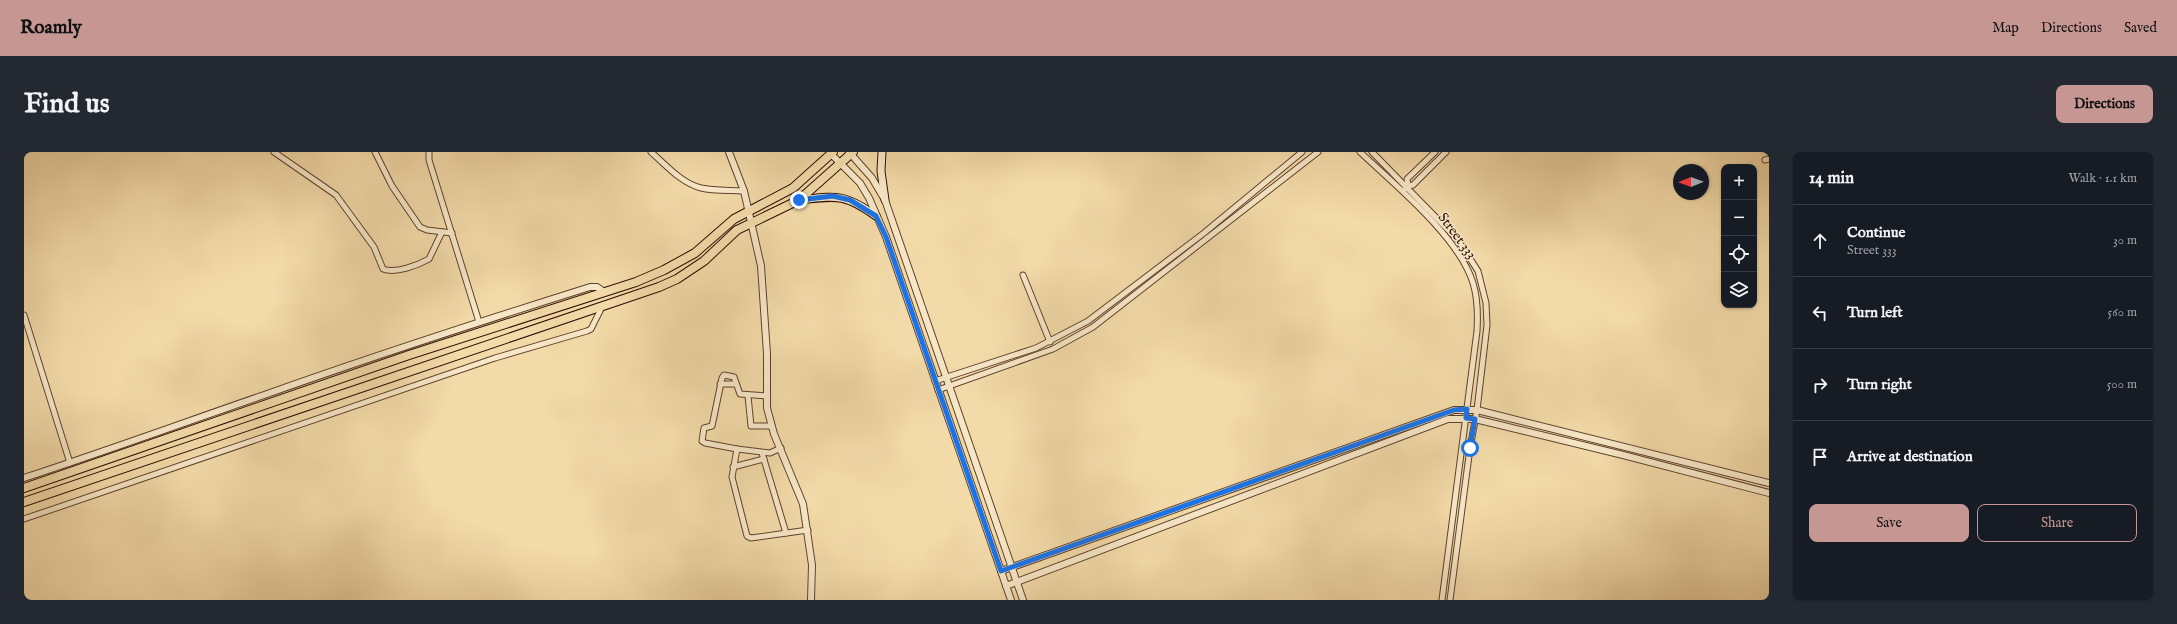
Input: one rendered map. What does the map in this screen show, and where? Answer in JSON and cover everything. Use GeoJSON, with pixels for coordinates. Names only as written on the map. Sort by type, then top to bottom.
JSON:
{"type":"FeatureCollection","features":[{"type":"Feature","properties":{"kind":"main road"},"geometry":{"type":"LineString","coordinates":[[882,152],[881,171],[885,200]]}},
{"type":"Feature","properties":{"kind":"main road"},"geometry":{"type":"LineString","coordinates":[[24,488],[409,355],[636,282],[664,270],[695,253],[727,224],[793,188],[832,153]]}},
{"type":"Feature","properties":{"kind":"main road"},"geometry":{"type":"LineString","coordinates":[[24,502],[434,362],[639,295],[676,279],[704,262],[737,230],[799,200],[841,164],[851,153]]}},
{"type":"Feature","properties":{"kind":"main road"},"geometry":{"type":"LineString","coordinates":[[799,200],[842,197],[859,204],[876,216]]}},
{"type":"Feature","properties":{"kind":"street"},"geometry":{"type":"LineString","coordinates":[[274,152],[336,195],[374,247],[383,269],[391,270],[407,267],[429,259],[442,232]]}},
{"type":"Feature","properties":{"kind":"street"},"geometry":{"type":"LineString","coordinates":[[375,152],[392,186],[420,227],[427,230],[452,233]]}},
{"type":"Feature","properties":{"kind":"street"},"geometry":{"type":"LineString","coordinates":[[429,152],[429,160],[479,322]]}},
{"type":"Feature","properties":{"kind":"street"},"geometry":{"type":"LineString","coordinates":[[651,152],[692,185],[701,188],[744,191]]}},
{"type":"Feature","properties":{"kind":"street"},"geometry":{"type":"LineString","coordinates":[[729,152],[744,191],[760,260],[767,354],[767,396],[772,426],[800,495],[808,530],[812,565],[811,600]]}},
{"type":"Feature","properties":{"kind":"street"},"geometry":{"type":"LineString","coordinates":[[935,381],[946,376],[1036,348],[1088,321],[1204,233],[1302,152]]}},
{"type":"Feature","properties":{"kind":"street"},"geometry":{"type":"LineString","coordinates":[[938,390],[1053,349],[1093,327],[1318,152]]}},
{"type":"Feature","properties":{"kind":"street","name":"Street 333"},"geometry":{"type":"LineString","coordinates":[[1360,152],[1431,210],[1458,240],[1472,261],[1481,281],[1486,303],[1487,325],[1475,419]]}},
{"type":"Feature","properties":{"kind":"street"},"geometry":{"type":"LineString","coordinates":[[1372,152],[1405,188]]}},
{"type":"Feature","properties":{"kind":"street"},"geometry":{"type":"LineString","coordinates":[[1405,188],[1407,179],[1435,152]]}},
{"type":"Feature","properties":{"kind":"street"},"geometry":{"type":"LineString","coordinates":[[1405,188],[1413,185],[1446,152]]}},
{"type":"Feature","properties":{"kind":"street"},"geometry":{"type":"LineString","coordinates":[[832,153],[860,183],[869,198],[886,237],[1011,600]]}},
{"type":"Feature","properties":{"kind":"street"},"geometry":{"type":"LineString","coordinates":[[851,153],[872,178],[885,200],[1023,600]]}},
{"type":"Feature","properties":{"kind":"street","name":"Street 333"},"geometry":{"type":"LineString","coordinates":[[1405,188],[1455,249],[1473,282],[1477,301],[1478,318],[1466,418]]}},
{"type":"Feature","properties":{"kind":"street"},"geometry":{"type":"LineString","coordinates":[[1023,275],[1050,342]]}},
{"type":"Feature","properties":{"kind":"street"},"geometry":{"type":"LineString","coordinates":[[24,478],[479,322],[590,287],[597,287],[604,292]]}},
{"type":"Feature","properties":{"kind":"street"},"geometry":{"type":"LineString","coordinates":[[24,519],[495,358],[587,331],[591,329],[602,307]]}},
{"type":"Feature","properties":{"kind":"street"},"geometry":{"type":"LineString","coordinates":[[24,315],[70,463]]}},
{"type":"Feature","properties":{"kind":"street"},"geometry":{"type":"LineString","coordinates":[[767,396],[748,396],[740,394],[734,378],[724,375],[720,384],[712,426],[704,428],[702,441],[705,443],[762,453],[770,453],[781,448]]}},
{"type":"Feature","properties":{"kind":"street"},"geometry":{"type":"LineString","coordinates":[[720,384],[736,384]]}},
{"type":"Feature","properties":{"kind":"street"},"geometry":{"type":"LineString","coordinates":[[748,396],[751,426],[772,426]]}},
{"type":"Feature","properties":{"kind":"street"},"geometry":{"type":"LineString","coordinates":[[1001,571],[1454,410],[1477,410],[1769,483]]}},
{"type":"Feature","properties":{"kind":"street"},"geometry":{"type":"LineString","coordinates":[[1442,600],[1466,418]]}},
{"type":"Feature","properties":{"kind":"street"},"geometry":{"type":"LineString","coordinates":[[1006,586],[1448,419],[1475,419],[1623,455],[1769,493]]}},
{"type":"Feature","properties":{"kind":"street"},"geometry":{"type":"LineString","coordinates":[[1450,600],[1475,419]]}},
{"type":"Feature","properties":{"kind":"street"},"geometry":{"type":"LineString","coordinates":[[737,449],[732,477],[748,538],[808,530]]}},
{"type":"Feature","properties":{"kind":"street"},"geometry":{"type":"LineString","coordinates":[[762,453],[786,533]]}},
{"type":"Feature","properties":{"kind":"street"},"geometry":{"type":"LineString","coordinates":[[733,467],[764,459]]}},
{"type":"Feature","properties":{"kind":"route"},"geometry":{"type":"LineString","coordinates":[[799,200],[833,196],[842,197],[859,204],[876,216],[886,237],[1001,571],[1454,410],[1467,409],[1466,418],[1475,419],[1470,448]]}}]}
